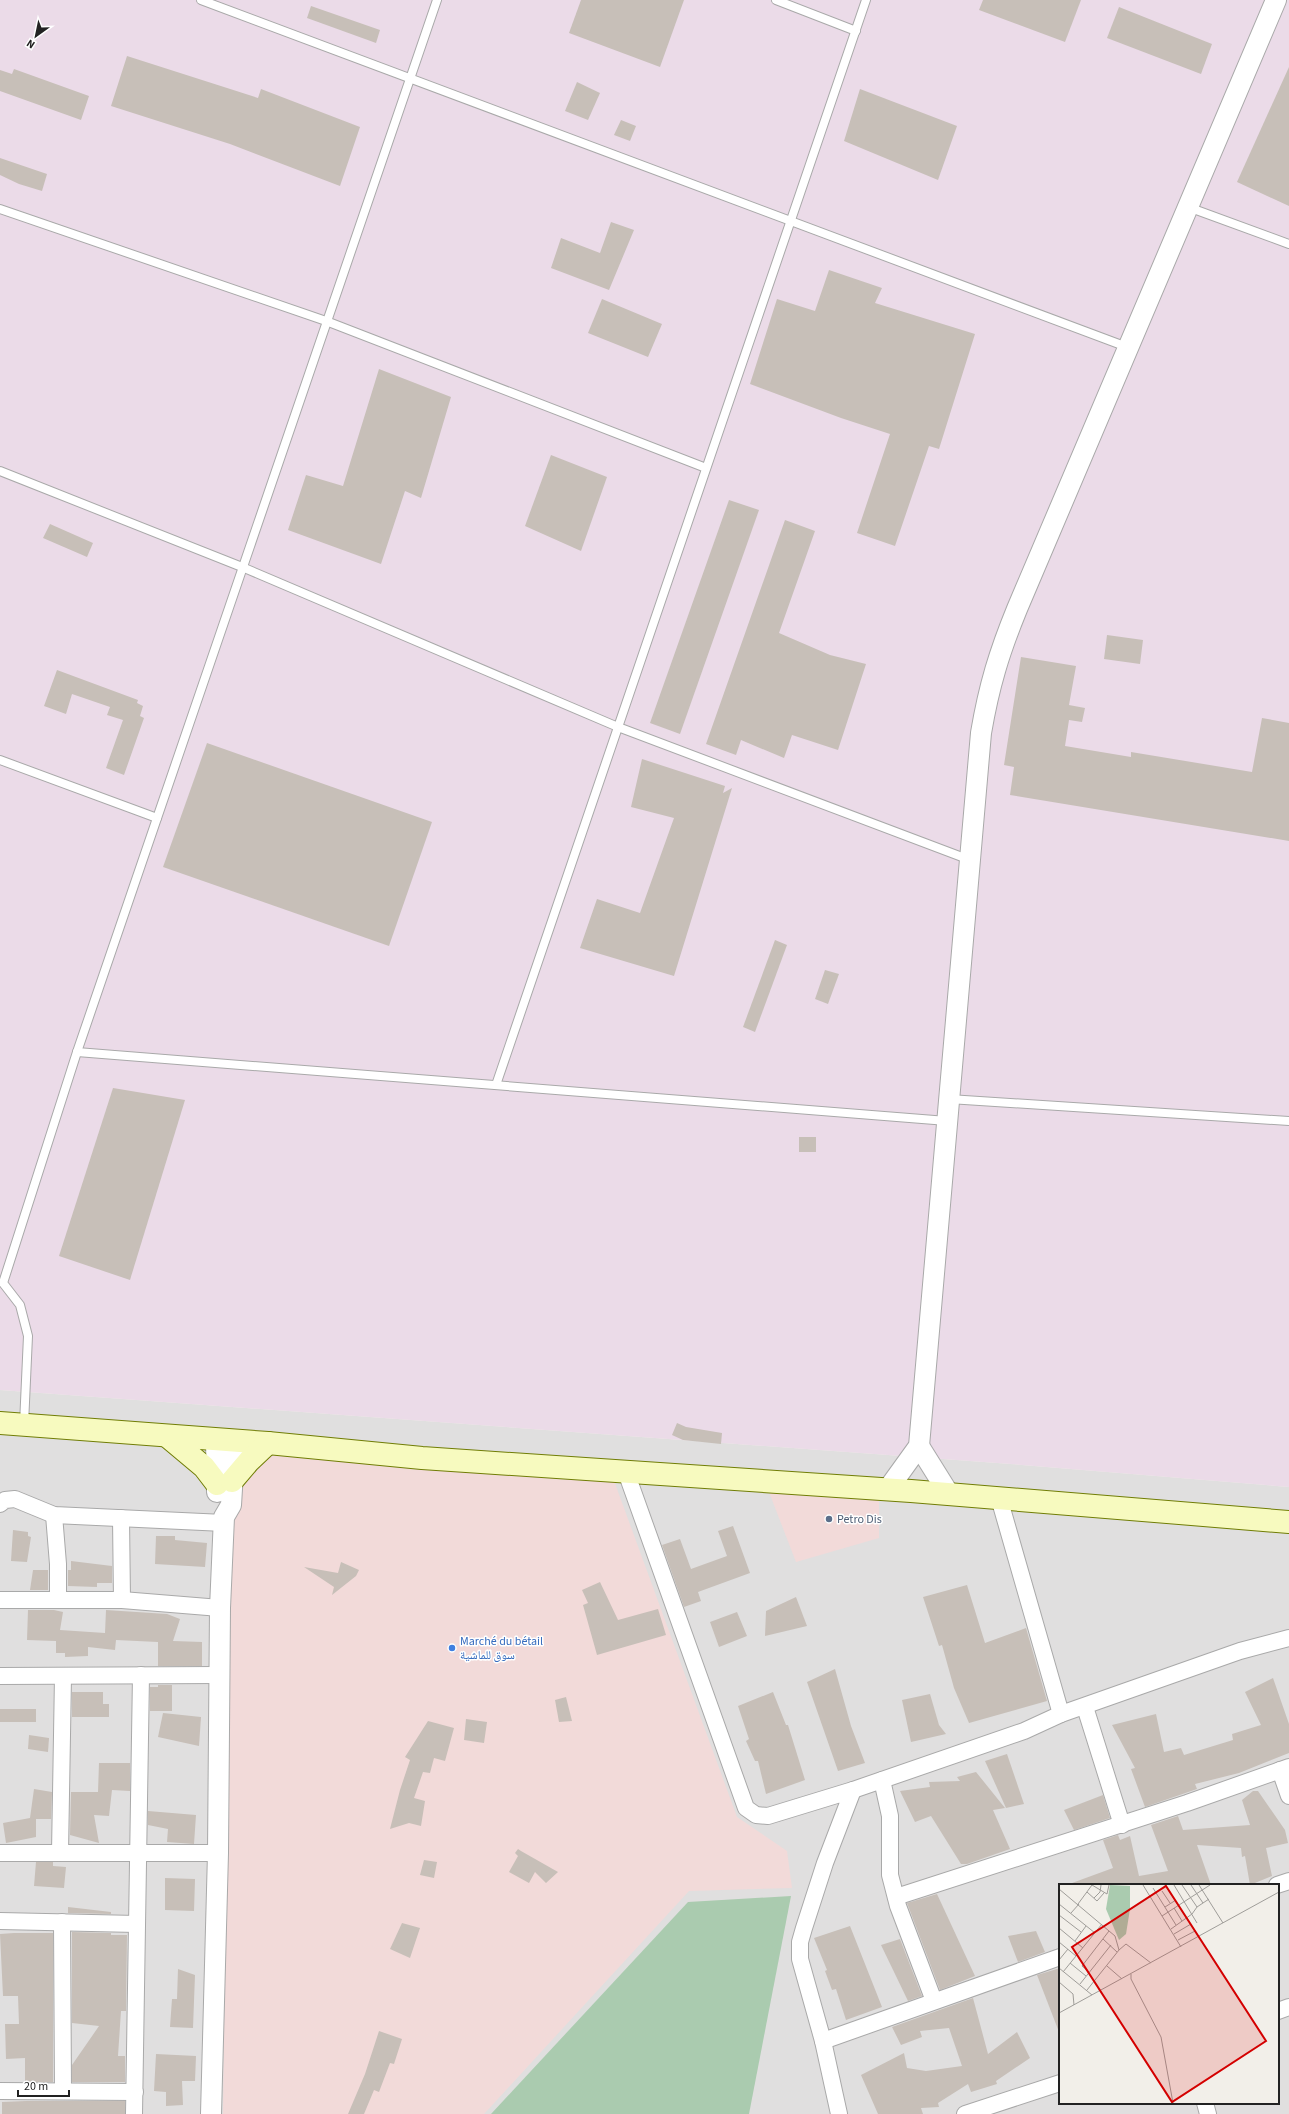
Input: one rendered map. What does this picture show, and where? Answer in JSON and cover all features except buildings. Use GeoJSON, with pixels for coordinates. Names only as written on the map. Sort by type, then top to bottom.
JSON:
{"type":"FeatureCollection","features":[{"type":"Feature","properties":{"kind":"main road"},"geometry":{"type":"LineString","coordinates":[[0,1423],[268,1443],[422,1458],[888,1489],[1289,1522]]}},
{"type":"Feature","properties":{"kind":"main road"},"geometry":{"type":"LineString","coordinates":[[167,1436],[224,1483],[268,1443]]}},
{"type":"Feature","properties":{"kind":"street"},"geometry":{"type":"LineString","coordinates":[[888,1489],[919,1446],[981,733],[988,690],[999,652],[1276,0]]}},
{"type":"Feature","properties":{"kind":"street"},"geometry":{"type":"LineString","coordinates":[[211,2114],[218,1853],[220,1608],[224,1520],[230,1505],[224,1483],[225,1440]]}},
{"type":"Feature","properties":{"kind":"street"},"geometry":{"type":"LineString","coordinates":[[919,1446],[949,1494]]}},
{"type":"Feature","properties":{"kind":"street"},"geometry":{"type":"LineString","coordinates":[[626,1472],[746,1808],[756,1815],[768,1816],[853,1790],[1024,1731],[1060,1714],[1085,1707],[1240,1651],[1289,1638]]}},
{"type":"Feature","properties":{"kind":"street"},"geometry":{"type":"LineString","coordinates":[[999,1498],[1060,1714]]}},
{"type":"Feature","properties":{"kind":"street"},"geometry":{"type":"LineString","coordinates":[[0,1504],[6,1500],[15,1499],[54,1515],[224,1520]]}},
{"type":"Feature","properties":{"kind":"street"},"geometry":{"type":"LineString","coordinates":[[54,1515],[58,1558],[58,1600]]}},
{"type":"Feature","properties":{"kind":"street"},"geometry":{"type":"LineString","coordinates":[[121,1518],[122,1600]]}},
{"type":"Feature","properties":{"kind":"street"},"geometry":{"type":"LineString","coordinates":[[0,1600],[122,1600],[220,1608]]}},
{"type":"Feature","properties":{"kind":"street"},"geometry":{"type":"LineString","coordinates":[[134,2114],[141,1675]]}},
{"type":"Feature","properties":{"kind":"street"},"geometry":{"type":"LineString","coordinates":[[0,1676],[220,1675]]}},
{"type":"Feature","properties":{"kind":"street"},"geometry":{"type":"LineString","coordinates":[[60,1853],[63,1676]]}},
{"type":"Feature","properties":{"kind":"street"},"geometry":{"type":"LineString","coordinates":[[1085,1707],[1122,1824]]}},
{"type":"Feature","properties":{"kind":"street"},"geometry":{"type":"LineString","coordinates":[[896,1897],[1122,1824],[1284,1769],[1289,1796]]}},
{"type":"Feature","properties":{"kind":"street"},"geometry":{"type":"LineString","coordinates":[[882,1780],[890,1816],[890,1875],[896,1897],[934,2001]]}},
{"type":"Feature","properties":{"kind":"street"},"geometry":{"type":"LineString","coordinates":[[838,2114],[822,2040],[800,1959],[800,1942],[825,1863],[853,1790]]}},
{"type":"Feature","properties":{"kind":"street"},"geometry":{"type":"LineString","coordinates":[[0,1853],[218,1853]]}},
{"type":"Feature","properties":{"kind":"street"},"geometry":{"type":"LineString","coordinates":[[1279,1884],[1289,1881]]}},
{"type":"Feature","properties":{"kind":"street"},"geometry":{"type":"LineString","coordinates":[[0,1921],[137,1924]]}},
{"type":"Feature","properties":{"kind":"street"},"geometry":{"type":"LineString","coordinates":[[62,1922],[63,2091]]}},
{"type":"Feature","properties":{"kind":"street"},"geometry":{"type":"LineString","coordinates":[[822,2040],[1059,1958]]}},
{"type":"Feature","properties":{"kind":"street"},"geometry":{"type":"LineString","coordinates":[[1279,2011],[1289,2007]]}},
{"type":"Feature","properties":{"kind":"street"},"geometry":{"type":"LineString","coordinates":[[972,2113],[1059,2083]]}},
{"type":"Feature","properties":{"kind":"street"},"geometry":{"type":"LineString","coordinates":[[0,2091],[135,2092]]}},
{"type":"Feature","properties":{"kind":"street"},"geometry":{"type":"LineString","coordinates":[[1205,2104],[1208,2114]]}},
{"type":"Feature","properties":{"kind":"lane"},"geometry":{"type":"LineString","coordinates":[[201,0],[1129,348]]}},
{"type":"Feature","properties":{"kind":"lane"},"geometry":{"type":"LineString","coordinates":[[24,1424],[28,1336],[20,1305],[3,1283],[77,1052],[436,0]]}},
{"type":"Feature","properties":{"kind":"lane"},"geometry":{"type":"LineString","coordinates":[[776,0],[856,31]]}},
{"type":"Feature","properties":{"kind":"lane"},"geometry":{"type":"LineString","coordinates":[[496,1085],[866,0]]}},
{"type":"Feature","properties":{"kind":"lane"},"geometry":{"type":"LineString","coordinates":[[1188,207],[1289,244]]}},
{"type":"Feature","properties":{"kind":"lane"},"geometry":{"type":"LineString","coordinates":[[0,209],[326,321],[706,468]]}},
{"type":"Feature","properties":{"kind":"lane"},"geometry":{"type":"LineString","coordinates":[[0,471],[242,567],[618,727],[970,860]]}},
{"type":"Feature","properties":{"kind":"lane"},"geometry":{"type":"LineString","coordinates":[[0,760],[157,818]]}},
{"type":"Feature","properties":{"kind":"lane"},"geometry":{"type":"LineString","coordinates":[[77,1052],[947,1121]]}},
{"type":"Feature","properties":{"kind":"lane"},"geometry":{"type":"LineString","coordinates":[[948,1099],[1289,1120]]}},
{"type":"Feature","properties":{"kind":"shaded area"},"geometry":{"type":"Polygon","coordinates":[[[0,0],[1289,0],[1289,1487],[1011,1464],[0,1390],[0,0]]]}},
{"type":"Feature","properties":{"kind":"shaded area"},"geometry":{"type":"Polygon","coordinates":[[[0,1390],[1011,1464],[1289,1487],[1289,2114],[0,2114],[0,1390]]]}},
{"type":"Feature","properties":{"kind":"shaded area","name":"Marché du bétail سوق للماشية"},"geometry":{"type":"Polygon","coordinates":[[[231,1444],[613,1478],[737,1817],[787,1851],[792,1888],[689,1891],[484,2114],[223,2114],[231,1444]]]}},
{"type":"Feature","properties":{"kind":"shaded area","name":"Petro Dis"},"geometry":{"type":"Polygon","coordinates":[[[769,1492],[879,1500],[879,1538],[796,1562],[769,1492]]]}},
{"type":"Feature","properties":{"kind":"green space"},"geometry":{"type":"Polygon","coordinates":[[[791,1896],[749,2114],[491,2114],[688,1902],[791,1896]]]}},
{"type":"Feature","properties":{"kind":"place","name":"Petro Dis"},"geometry":{"type":"Point","coordinates":[829,1519]}},
{"type":"Feature","properties":{"kind":"place","name":"Marché du bétail سوق للماشية"},"geometry":{"type":"Point","coordinates":[452,1648]}}]}
